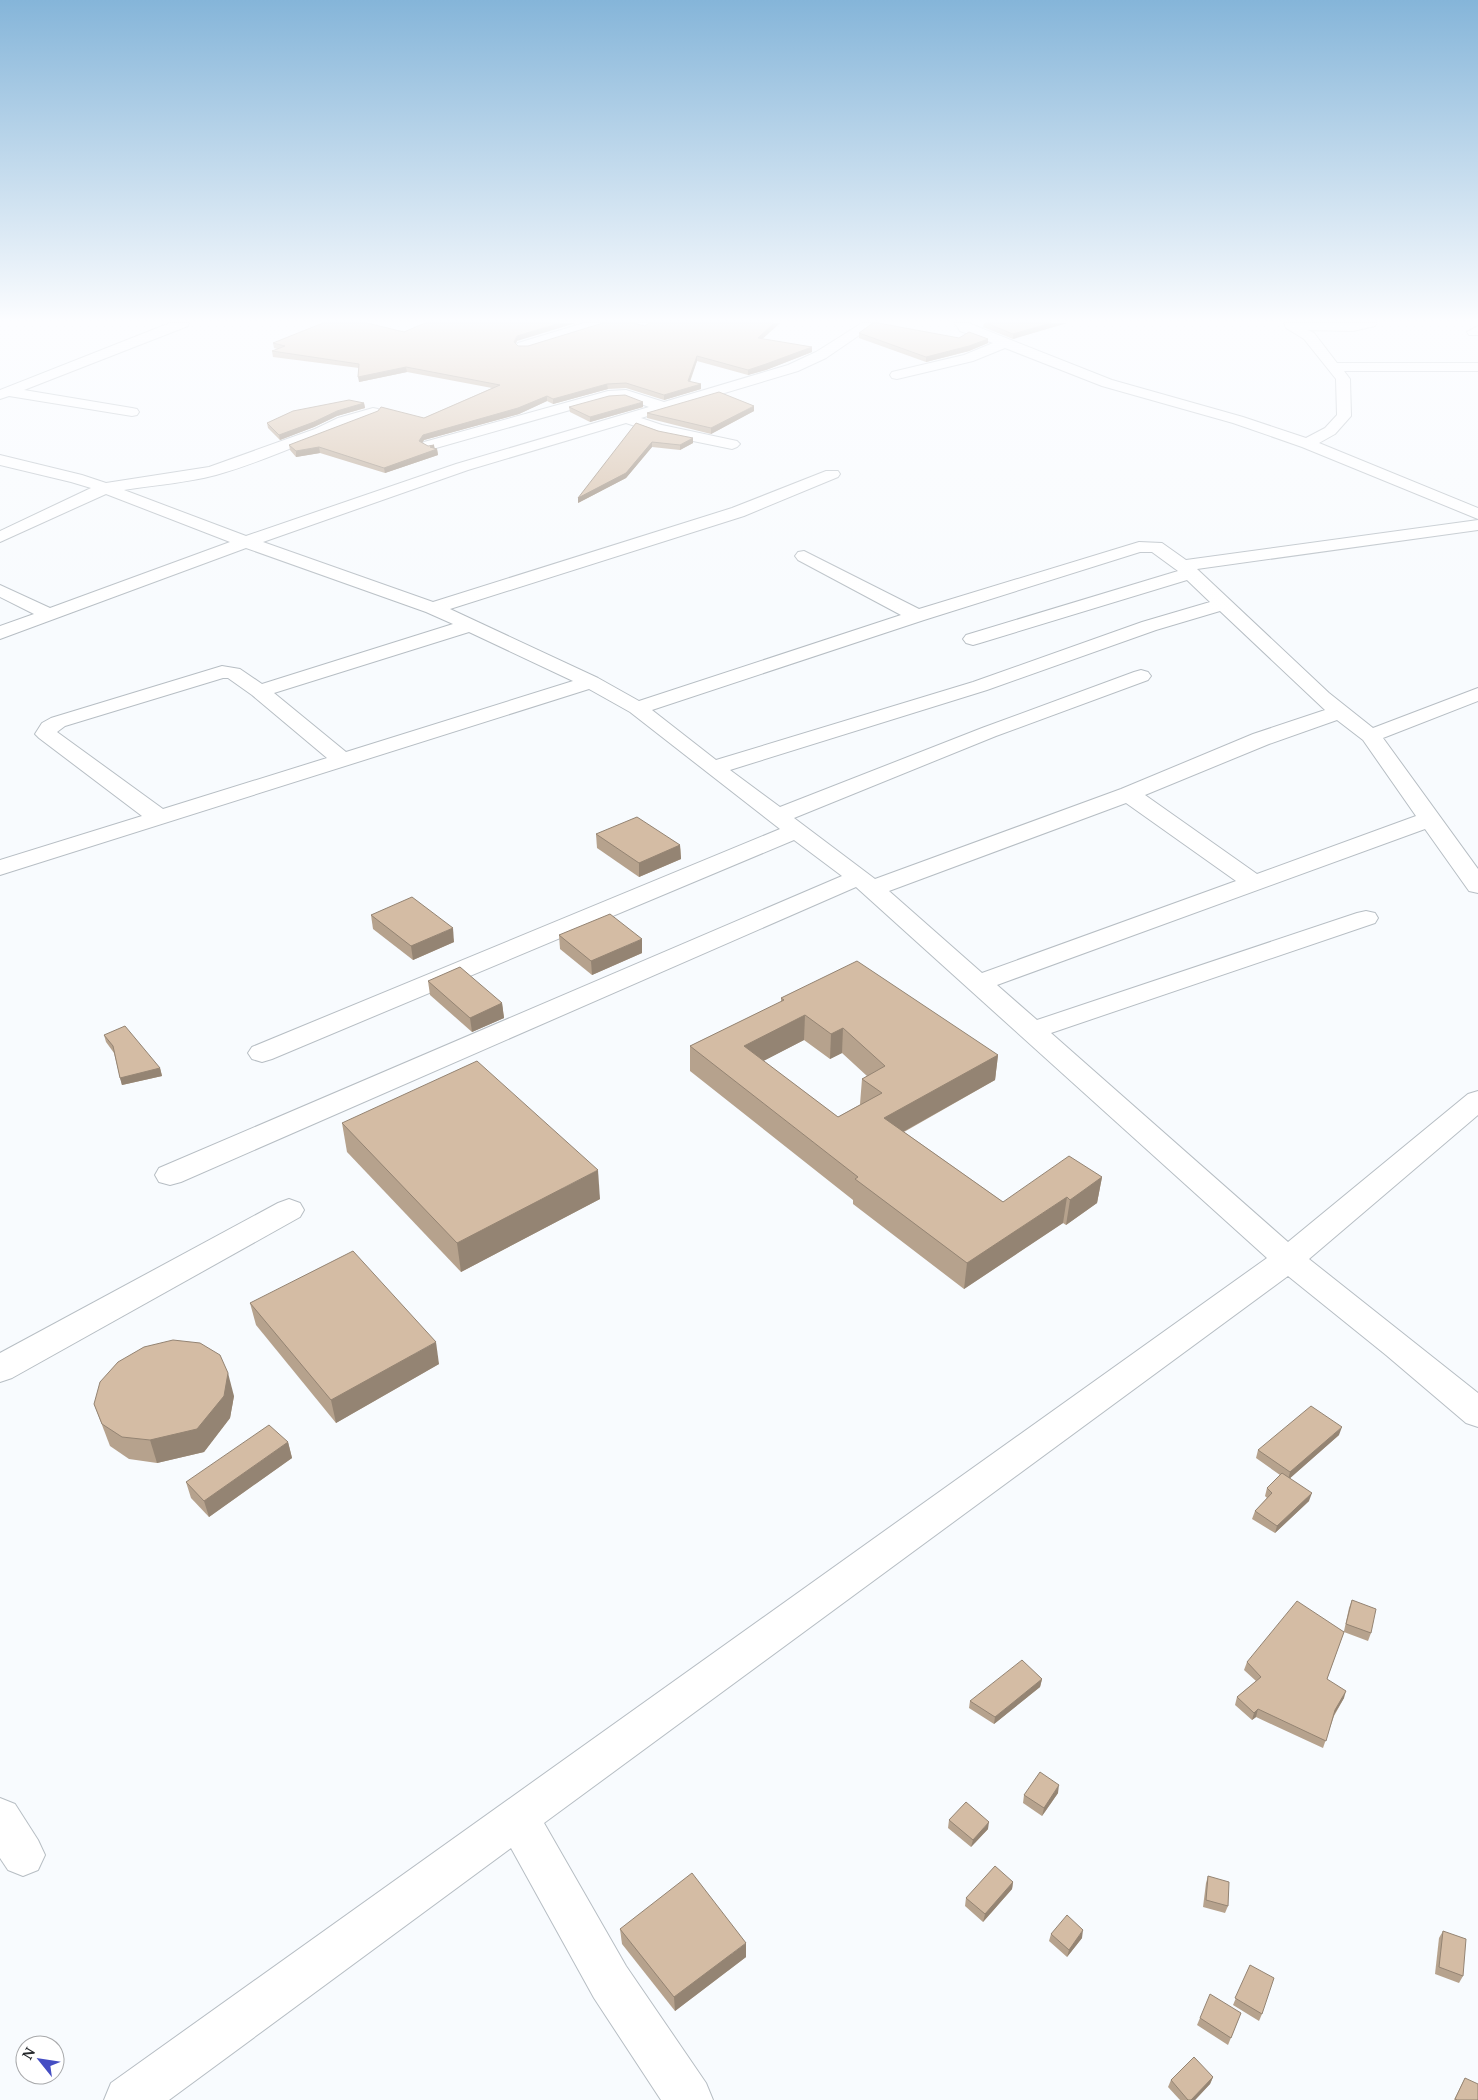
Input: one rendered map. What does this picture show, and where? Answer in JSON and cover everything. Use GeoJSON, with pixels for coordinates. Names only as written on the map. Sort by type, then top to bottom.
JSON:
{"type":"FeatureCollection","features":[{"type":"Feature","properties":{"kind":"street"},"geometry":{"type":"LineString","coordinates":[[0,537],[105,488],[212,471],[320,432],[343,421]]}},
{"type":"Feature","properties":{"kind":"street"},"geometry":{"type":"LineString","coordinates":[[429,445],[515,421]]}},
{"type":"Feature","properties":{"kind":"street"},"geometry":{"type":"LineString","coordinates":[[0,633],[246,542],[462,467],[616,421]]}},
{"type":"Feature","properties":{"kind":"street"},"geometry":{"type":"LineString","coordinates":[[634,421],[659,430],[732,444]]}},
{"type":"Feature","properties":{"kind":"street"},"geometry":{"type":"LineString","coordinates":[[1241,421],[1307,444],[1478,514]]}},
{"type":"Feature","properties":{"kind":"street"},"geometry":{"type":"LineString","coordinates":[[1307,444],[1330,431],[1339,421]]}},
{"type":"Feature","properties":{"kind":"street"},"geometry":{"type":"LineString","coordinates":[[0,460],[76,478],[246,542],[433,608],[591,682],[637,708],[713,768],[866,883],[1288,1259],[1398,1346],[1478,1413]]}},
{"type":"Feature","properties":{"kind":"street"},"geometry":{"type":"LineString","coordinates":[[433,608],[738,512],[832,474]]}},
{"type":"Feature","properties":{"kind":"street"},"geometry":{"type":"LineString","coordinates":[[973,639],[1187,570],[1478,525]]}},
{"type":"Feature","properties":{"kind":"street"},"geometry":{"type":"LineString","coordinates":[[637,708],[917,616],[1139,547],[1156,547],[1187,570],[1340,712],[1370,736],[1478,886]]}},
{"type":"Feature","properties":{"kind":"street"},"geometry":{"type":"LineString","coordinates":[[804,556],[917,616]]}},
{"type":"Feature","properties":{"kind":"street"},"geometry":{"type":"LineString","coordinates":[[0,590],[50,615]]}},
{"type":"Feature","properties":{"kind":"street"},"geometry":{"type":"LineString","coordinates":[[713,768],[980,686],[1149,626],[1223,604]]}},
{"type":"Feature","properties":{"kind":"street"},"geometry":{"type":"LineString","coordinates":[[259,691],[471,626]]}},
{"type":"Feature","properties":{"kind":"street"},"geometry":{"type":"LineString","coordinates":[[160,818],[46,734],[49,727],[58,722],[222,672],[232,673],[259,691],[343,760]]}},
{"type":"Feature","properties":{"kind":"street"},"geometry":{"type":"LineString","coordinates":[[262,1053],[787,823],[989,732],[1141,676]]}},
{"type":"Feature","properties":{"kind":"street"},"geometry":{"type":"LineString","coordinates":[[0,868],[591,682]]}},
{"type":"Feature","properties":{"kind":"street"},"geometry":{"type":"LineString","coordinates":[[1370,736],[1478,694]]}},
{"type":"Feature","properties":{"kind":"street"},"geometry":{"type":"LineString","coordinates":[[170,1175],[866,883],[1129,794],[1260,738],[1340,712]]}},
{"type":"Feature","properties":{"kind":"street"},"geometry":{"type":"LineString","coordinates":[[1129,794],[1254,883]]}},
{"type":"Feature","properties":{"kind":"street"},"geometry":{"type":"LineString","coordinates":[[979,983],[1430,819]]}},
{"type":"Feature","properties":{"kind":"street"},"geometry":{"type":"LineString","coordinates":[[1032,1031],[1366,918]]}},
{"type":"Feature","properties":{"kind":"street"},"geometry":{"type":"LineString","coordinates":[[128,2100],[1288,1259],[1478,1100]]}},
{"type":"Feature","properties":{"kind":"street"},"geometry":{"type":"LineString","coordinates":[[0,1369],[289,1210]]}},
{"type":"Feature","properties":{"kind":"street"},"geometry":{"type":"LineString","coordinates":[[0,1819],[24,1855]]}},
{"type":"Feature","properties":{"kind":"street"},"geometry":{"type":"LineString","coordinates":[[518,1819],[610,1982],[689,2100]]}},
{"type":"Feature","properties":{"kind":"building"},"geometry":{"type":"Polygon","coordinates":[[[271,421],[316,421],[279,435],[267,423],[271,421]]]}},
{"type":"Feature","properties":{"kind":"building"},"geometry":{"type":"Polygon","coordinates":[[[352,421],[472,421],[423,435],[419,441],[428,446],[434,445],[430,447],[437,449],[384,468],[319,447],[296,451],[289,445],[352,421]]]}},
{"type":"Feature","properties":{"kind":"building"},"geometry":{"type":"Polygon","coordinates":[[[681,421],[725,421],[711,428],[681,421]]]}},
{"type":"Feature","properties":{"kind":"building"},"geometry":{"type":"Polygon","coordinates":[[[636,423],[658,431],[693,438],[680,445],[652,442],[626,473],[578,498],[636,423]]]}},
{"type":"Feature","properties":{"kind":"building"},"geometry":{"type":"Polygon","coordinates":[[[637,817],[680,845],[639,863],[596,834],[637,817]]]}},
{"type":"Feature","properties":{"kind":"building"},"geometry":{"type":"Polygon","coordinates":[[[412,897],[453,928],[411,946],[371,915],[412,897]]]}},
{"type":"Feature","properties":{"kind":"building"},"geometry":{"type":"Polygon","coordinates":[[[610,914],[642,939],[591,961],[559,935],[610,914]]]}},
{"type":"Feature","properties":{"kind":"building"},"geometry":{"type":"Polygon","coordinates":[[[857,961],[998,1055],[884,1118],[1003,1202],[1069,1156],[1102,1177],[1070,1200],[1067,1197],[967,1263],[855,1179],[858,1177],[690,1046],[784,1000],[781,998],[857,961]],[[805,1015],[744,1046],[838,1117],[882,1093],[862,1079],[885,1066],[843,1028],[831,1034],[805,1015]]]}},
{"type":"Feature","properties":{"kind":"building"},"geometry":{"type":"Polygon","coordinates":[[[460,967],[502,1003],[470,1018],[428,981],[460,967]]]}},
{"type":"Feature","properties":{"kind":"building"},"geometry":{"type":"Polygon","coordinates":[[[125,1026],[160,1068],[120,1078],[113,1046],[104,1035],[125,1026]]]}},
{"type":"Feature","properties":{"kind":"building"},"geometry":{"type":"Polygon","coordinates":[[[477,1061],[598,1170],[457,1243],[342,1123],[477,1061]]]}},
{"type":"Feature","properties":{"kind":"building"},"geometry":{"type":"Polygon","coordinates":[[[353,1251],[436,1342],[331,1400],[250,1303],[353,1251]]]}},
{"type":"Feature","properties":{"kind":"building"},"geometry":{"type":"Polygon","coordinates":[[[173,1340],[200,1343],[220,1355],[228,1373],[224,1396],[197,1429],[150,1440],[122,1437],[102,1424],[94,1404],[100,1382],[118,1362],[144,1347],[173,1340]]]}},
{"type":"Feature","properties":{"kind":"building"},"geometry":{"type":"Polygon","coordinates":[[[1311,1406],[1342,1427],[1290,1472],[1258,1450],[1311,1406]]]}},
{"type":"Feature","properties":{"kind":"building"},"geometry":{"type":"Polygon","coordinates":[[[269,1425],[288,1442],[204,1501],[186,1482],[269,1425]]]}},
{"type":"Feature","properties":{"kind":"building"},"geometry":{"type":"Polygon","coordinates":[[[1282,1473],[1312,1493],[1277,1526],[1255,1511],[1272,1493],[1267,1488],[1282,1473]]]}},
{"type":"Feature","properties":{"kind":"building"},"geometry":{"type":"Polygon","coordinates":[[[1352,1600],[1376,1609],[1371,1633],[1346,1624],[1352,1600]]]}},
{"type":"Feature","properties":{"kind":"building"},"geometry":{"type":"Polygon","coordinates":[[[1297,1601],[1344,1632],[1327,1679],[1346,1691],[1335,1710],[1326,1741],[1258,1709],[1254,1713],[1237,1697],[1261,1677],[1247,1662],[1297,1601]]]}},
{"type":"Feature","properties":{"kind":"building"},"geometry":{"type":"Polygon","coordinates":[[[1022,1660],[1042,1679],[995,1717],[970,1701],[1022,1660]]]}},
{"type":"Feature","properties":{"kind":"building"},"geometry":{"type":"Polygon","coordinates":[[[1040,1772],[1059,1785],[1044,1808],[1024,1795],[1040,1772]]]}},
{"type":"Feature","properties":{"kind":"building"},"geometry":{"type":"Polygon","coordinates":[[[966,1802],[989,1822],[973,1840],[949,1820],[966,1802]]]}},
{"type":"Feature","properties":{"kind":"building"},"geometry":{"type":"Polygon","coordinates":[[[995,1866],[1013,1882],[985,1914],[966,1898],[995,1866]]]}},
{"type":"Feature","properties":{"kind":"building"},"geometry":{"type":"Polygon","coordinates":[[[692,1873],[746,1943],[674,1997],[620,1929],[692,1873]]]}},
{"type":"Feature","properties":{"kind":"building"},"geometry":{"type":"Polygon","coordinates":[[[1208,1876],[1229,1882],[1228,1906],[1206,1900],[1208,1876]]]}},
{"type":"Feature","properties":{"kind":"building"},"geometry":{"type":"Polygon","coordinates":[[[1067,1915],[1083,1930],[1069,1950],[1051,1934],[1067,1915]]]}},
{"type":"Feature","properties":{"kind":"building"},"geometry":{"type":"Polygon","coordinates":[[[1443,1931],[1466,1939],[1463,1976],[1439,1967],[1443,1931]]]}},
{"type":"Feature","properties":{"kind":"building"},"geometry":{"type":"Polygon","coordinates":[[[1250,1965],[1274,1978],[1262,2014],[1235,1998],[1250,1965]]]}},
{"type":"Feature","properties":{"kind":"building"},"geometry":{"type":"Polygon","coordinates":[[[1210,1994],[1241,2013],[1231,2038],[1200,2018],[1210,1994]]]}},
{"type":"Feature","properties":{"kind":"building"},"geometry":{"type":"Polygon","coordinates":[[[1194,2057],[1213,2077],[1191,2100],[1188,2100],[1171,2080],[1194,2057]]]}},
{"type":"Feature","properties":{"kind":"building"},"geometry":{"type":"Polygon","coordinates":[[[1465,2078],[1478,2084],[1478,2100],[1455,2099],[1465,2078]]]}}]}
